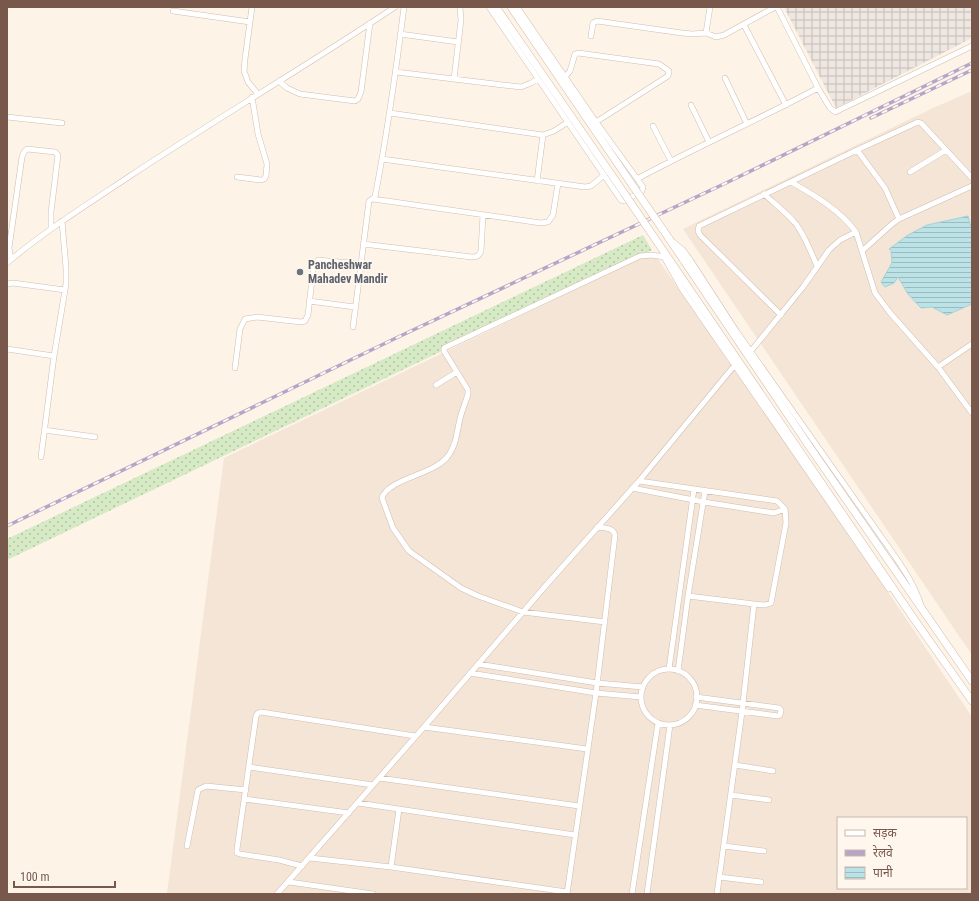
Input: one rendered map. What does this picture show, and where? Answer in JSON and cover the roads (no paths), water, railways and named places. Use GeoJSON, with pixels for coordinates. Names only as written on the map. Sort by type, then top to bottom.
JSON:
{"type":"FeatureCollection","features":[{"type":"Feature","properties":{"kind":"main road"},"geometry":{"type":"LineString","coordinates":[[496,7],[624,192],[658,243],[663,254],[972,701]]}},
{"type":"Feature","properties":{"kind":"main road"},"geometry":{"type":"LineString","coordinates":[[511,7],[670,239],[809,446],[972,681]]}},
{"type":"Feature","properties":{"kind":"street"},"geometry":{"type":"LineString","coordinates":[[252,7],[244,71],[248,82],[258,94]]}},
{"type":"Feature","properties":{"kind":"street"},"geometry":{"type":"LineString","coordinates":[[9,261],[62,221],[279,80],[395,7]]}},
{"type":"Feature","properties":{"kind":"street"},"geometry":{"type":"LineString","coordinates":[[353,327],[369,201],[375,197],[382,159],[396,72],[404,7]]}},
{"type":"Feature","properties":{"kind":"street"},"geometry":{"type":"LineString","coordinates":[[454,79],[461,20],[460,7]]}},
{"type":"Feature","properties":{"kind":"street"},"geometry":{"type":"LineString","coordinates":[[488,7],[623,201],[642,191],[642,187],[637,179],[596,122],[518,7]]}},
{"type":"Feature","properties":{"kind":"street"},"geometry":{"type":"LineString","coordinates":[[706,34],[710,7]]}},
{"type":"Feature","properties":{"kind":"street"},"geometry":{"type":"LineString","coordinates":[[591,36],[593,23],[597,22],[687,34],[706,34],[716,37],[724,35],[776,7],[818,88],[833,111],[837,111],[972,46]]}},
{"type":"Feature","properties":{"kind":"street"},"geometry":{"type":"LineString","coordinates":[[173,11],[250,22]]}},
{"type":"Feature","properties":{"kind":"street"},"geometry":{"type":"LineString","coordinates":[[279,80],[287,88],[300,94],[355,101],[358,99],[361,92],[370,23]]}},
{"type":"Feature","properties":{"kind":"street"},"geometry":{"type":"LineString","coordinates":[[744,25],[786,105]]}},
{"type":"Feature","properties":{"kind":"street"},"geometry":{"type":"LineString","coordinates":[[400,34],[458,42]]}},
{"type":"Feature","properties":{"kind":"street"},"geometry":{"type":"LineString","coordinates":[[565,77],[570,71],[576,54],[578,53],[659,64],[669,71],[668,76],[596,122]]}},
{"type":"Feature","properties":{"kind":"street"},"geometry":{"type":"LineString","coordinates":[[396,72],[521,87],[538,79]]}},
{"type":"Feature","properties":{"kind":"street"},"geometry":{"type":"LineString","coordinates":[[725,78],[747,124]]}},
{"type":"Feature","properties":{"kind":"street"},"geometry":{"type":"LineString","coordinates":[[637,179],[670,161],[818,88]]}},
{"type":"Feature","properties":{"kind":"street"},"geometry":{"type":"LineString","coordinates":[[237,177],[261,180],[266,176],[267,164],[258,134],[252,98]]}},
{"type":"Feature","properties":{"kind":"street"},"geometry":{"type":"LineString","coordinates":[[691,106],[709,142]]}},
{"type":"Feature","properties":{"kind":"street"},"geometry":{"type":"LineString","coordinates":[[390,113],[543,135],[554,131],[568,122]]}},
{"type":"Feature","properties":{"kind":"street"},"geometry":{"type":"LineString","coordinates":[[7,117],[62,123]]}},
{"type":"Feature","properties":{"kind":"street"},"geometry":{"type":"LineString","coordinates":[[781,315],[700,235],[698,231],[699,226],[918,122],[921,123],[972,178]]}},
{"type":"Feature","properties":{"kind":"street"},"geometry":{"type":"LineString","coordinates":[[653,126],[670,161]]}},
{"type":"Feature","properties":{"kind":"street"},"geometry":{"type":"LineString","coordinates":[[537,181],[543,135]]}},
{"type":"Feature","properties":{"kind":"street"},"geometry":{"type":"LineString","coordinates":[[9,261],[13,214],[22,157],[24,152],[28,149],[55,152],[58,155],[51,229]]}},
{"type":"Feature","properties":{"kind":"street"},"geometry":{"type":"LineString","coordinates":[[857,150],[885,188],[899,219]]}},
{"type":"Feature","properties":{"kind":"street"},"geometry":{"type":"LineString","coordinates":[[910,172],[946,150]]}},
{"type":"Feature","properties":{"kind":"street"},"geometry":{"type":"LineString","coordinates":[[382,159],[585,187],[590,186],[604,175]]}},
{"type":"Feature","properties":{"kind":"street"},"geometry":{"type":"LineString","coordinates":[[791,182],[828,205],[850,224],[856,232],[875,293],[891,314],[938,367],[972,413]]}},
{"type":"Feature","properties":{"kind":"street"},"geometry":{"type":"LineString","coordinates":[[373,199],[541,223],[548,222],[553,215],[558,184]]}},
{"type":"Feature","properties":{"kind":"street"},"geometry":{"type":"LineString","coordinates":[[862,251],[899,219],[972,186]]}},
{"type":"Feature","properties":{"kind":"street"},"geometry":{"type":"LineString","coordinates":[[764,194],[797,225],[808,244],[817,266]]}},
{"type":"Feature","properties":{"kind":"street"},"geometry":{"type":"LineString","coordinates":[[364,244],[477,257],[481,251],[483,215]]}},
{"type":"Feature","properties":{"kind":"street"},"geometry":{"type":"LineString","coordinates":[[41,457],[54,356],[65,290],[66,268],[62,221]]}},
{"type":"Feature","properties":{"kind":"street"},"geometry":{"type":"LineString","coordinates":[[751,351],[803,287],[817,266],[835,244],[856,232]]}},
{"type":"Feature","properties":{"kind":"street"},"geometry":{"type":"LineString","coordinates":[[670,239],[683,250],[691,261],[751,351],[911,580],[918,594],[922,609]]}},
{"type":"Feature","properties":{"kind":"street"},"geometry":{"type":"LineString","coordinates":[[605,622],[523,612],[498,604],[461,588],[409,550],[393,528],[382,502],[382,498],[384,492],[395,485],[436,466],[448,457],[454,445],[468,390],[444,351],[444,348],[640,256],[663,254],[682,289],[734,366],[883,580],[914,619]]}},
{"type":"Feature","properties":{"kind":"street"},"geometry":{"type":"LineString","coordinates":[[235,368],[240,329],[245,319],[257,317],[301,322],[306,321],[314,264],[318,260],[361,264]]}},
{"type":"Feature","properties":{"kind":"street"},"geometry":{"type":"LineString","coordinates":[[7,284],[13,283],[65,290]]}},
{"type":"Feature","properties":{"kind":"street"},"geometry":{"type":"LineString","coordinates":[[309,301],[355,307]]}},
{"type":"Feature","properties":{"kind":"street"},"geometry":{"type":"LineString","coordinates":[[938,367],[972,344]]}},
{"type":"Feature","properties":{"kind":"street"},"geometry":{"type":"LineString","coordinates":[[7,349],[54,356]]}},
{"type":"Feature","properties":{"kind":"street"},"geometry":{"type":"LineString","coordinates":[[277,894],[373,786],[597,527],[639,481],[734,366]]}},
{"type":"Feature","properties":{"kind":"street"},"geometry":{"type":"LineString","coordinates":[[436,385],[457,372]]}},
{"type":"Feature","properties":{"kind":"street"},"geometry":{"type":"LineString","coordinates":[[44,430],[95,437]]}},
{"type":"Feature","properties":{"kind":"street"},"geometry":{"type":"LineString","coordinates":[[639,481],[777,501],[786,509],[786,524],[773,599],[769,605],[688,596]]}},
{"type":"Feature","properties":{"kind":"street"},"geometry":{"type":"LineString","coordinates":[[632,488],[704,502],[774,513],[786,509]]}},
{"type":"Feature","properties":{"kind":"street"},"geometry":{"type":"LineString","coordinates":[[669,669],[694,490]]}},
{"type":"Feature","properties":{"kind":"street"},"geometry":{"type":"LineString","coordinates":[[678,671],[688,596],[705,491]]}},
{"type":"Feature","properties":{"kind":"street"},"geometry":{"type":"LineString","coordinates":[[310,858],[391,867],[567,893],[596,693],[615,535],[612,529],[597,527]]}},
{"type":"Feature","properties":{"kind":"street"},"geometry":{"type":"LineString","coordinates":[[717,894],[742,712],[754,604]]}},
{"type":"Feature","properties":{"kind":"street"},"geometry":{"type":"LineString","coordinates":[[478,664],[597,683],[643,687]]}},
{"type":"Feature","properties":{"kind":"street"},"geometry":{"type":"LineString","coordinates":[[669,669],[686,675],[695,689],[696,697],[695,705],[688,718],[670,725],[658,723],[651,719],[645,713],[641,697],[643,687],[647,680],[660,670],[669,669]]}},
{"type":"Feature","properties":{"kind":"street"},"geometry":{"type":"LineString","coordinates":[[470,673],[596,693],[641,697]]}},
{"type":"Feature","properties":{"kind":"street"},"geometry":{"type":"LineString","coordinates":[[695,705],[778,716],[780,715],[781,710],[779,708],[696,697]]}},
{"type":"Feature","properties":{"kind":"street"},"geometry":{"type":"LineString","coordinates":[[302,866],[284,861],[237,853],[236,849],[256,716],[258,713],[261,712],[415,736]]}},
{"type":"Feature","properties":{"kind":"street"},"geometry":{"type":"LineString","coordinates":[[632,894],[658,723]]}},
{"type":"Feature","properties":{"kind":"street"},"geometry":{"type":"LineString","coordinates":[[647,894],[670,725]]}},
{"type":"Feature","properties":{"kind":"street"},"geometry":{"type":"LineString","coordinates":[[424,727],[587,749]]}},
{"type":"Feature","properties":{"kind":"street"},"geometry":{"type":"LineString","coordinates":[[735,765],[773,770]]}},
{"type":"Feature","properties":{"kind":"street"},"geometry":{"type":"LineString","coordinates":[[249,767],[373,786]]}},
{"type":"Feature","properties":{"kind":"street"},"geometry":{"type":"LineString","coordinates":[[379,778],[579,806]]}},
{"type":"Feature","properties":{"kind":"street"},"geometry":{"type":"LineString","coordinates":[[187,846],[198,790],[206,786],[246,790]]}},
{"type":"Feature","properties":{"kind":"street"},"geometry":{"type":"LineString","coordinates":[[731,795],[769,800]]}},
{"type":"Feature","properties":{"kind":"street"},"geometry":{"type":"LineString","coordinates":[[244,799],[349,813]]}},
{"type":"Feature","properties":{"kind":"street"},"geometry":{"type":"LineString","coordinates":[[358,803],[575,835]]}},
{"type":"Feature","properties":{"kind":"street"},"geometry":{"type":"LineString","coordinates":[[391,867],[399,809]]}},
{"type":"Feature","properties":{"kind":"street"},"geometry":{"type":"LineString","coordinates":[[724,846],[764,851]]}},
{"type":"Feature","properties":{"kind":"street"},"geometry":{"type":"LineString","coordinates":[[720,878],[761,882]]}},
{"type":"Feature","properties":{"kind":"street"},"geometry":{"type":"LineString","coordinates":[[289,882],[373,894]]}},
{"type":"Feature","properties":{"kind":"water"},"geometry":{"type":"Polygon","coordinates":[[[968,216],[972,230],[972,304],[947,315],[932,307],[921,308],[908,294],[898,277],[894,283],[885,287],[881,282],[892,263],[891,250],[889,249],[908,235],[927,225],[968,216]]]}},
{"type":"Feature","properties":{"kind":"railway"},"geometry":{"type":"LineString","coordinates":[[7,526],[394,339],[726,183],[972,63]]}},
{"type":"Feature","properties":{"kind":"railway"},"geometry":{"type":"LineString","coordinates":[[871,118],[972,70]]}},
{"type":"Feature","properties":{"kind":"place","name":"Pancheshwar Mahadev Mandir"},"geometry":{"type":"Point","coordinates":[300,272]}}]}
